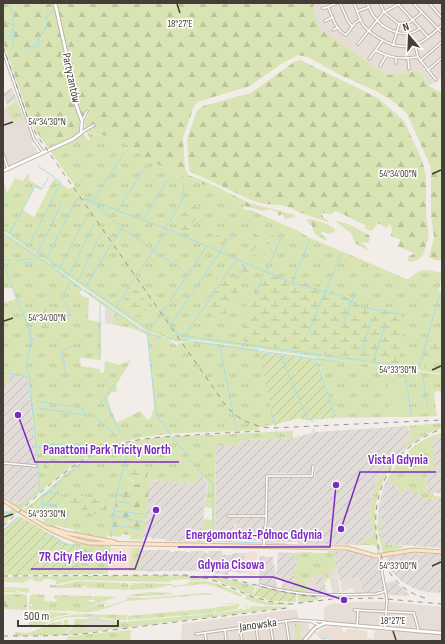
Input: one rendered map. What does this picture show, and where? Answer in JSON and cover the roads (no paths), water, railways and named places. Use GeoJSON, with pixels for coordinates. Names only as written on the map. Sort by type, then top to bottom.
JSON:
{"type":"FeatureCollection","features":[{"type":"Feature","properties":{"kind":"main road"},"geometry":{"type":"LineString","coordinates":[[3,500],[58,533],[89,543],[108,542]]}},
{"type":"Feature","properties":{"kind":"main road"},"geometry":{"type":"LineString","coordinates":[[58,533],[124,544],[347,548],[373,556],[412,550],[442,552]]}},
{"type":"Feature","properties":{"kind":"main road"},"geometry":{"type":"LineString","coordinates":[[80,541],[83,536]]}},
{"type":"Feature","properties":{"kind":"main road"},"geometry":{"type":"LineString","coordinates":[[88,537],[89,543]]}},
{"type":"Feature","properties":{"kind":"street","name":"Partyzantów"},"geometry":{"type":"LineString","coordinates":[[55,3],[66,52],[72,93],[82,121],[81,133]]}},
{"type":"Feature","properties":{"kind":"street"},"geometry":{"type":"LineString","coordinates":[[322,8],[338,3],[352,26]]}},
{"type":"Feature","properties":{"kind":"street"},"geometry":{"type":"LineString","coordinates":[[354,3],[364,26],[383,40],[393,45],[416,45],[442,25]]}},
{"type":"Feature","properties":{"kind":"street"},"geometry":{"type":"LineString","coordinates":[[367,3],[372,14],[377,20],[396,33],[412,33],[420,28]]}},
{"type":"Feature","properties":{"kind":"street"},"geometry":{"type":"LineString","coordinates":[[380,3],[384,12],[399,24],[406,24],[422,12]]}},
{"type":"Feature","properties":{"kind":"street"},"geometry":{"type":"LineString","coordinates":[[413,3],[442,33]]}},
{"type":"Feature","properties":{"kind":"street"},"geometry":{"type":"LineString","coordinates":[[429,3],[442,18]]}},
{"type":"Feature","properties":{"kind":"street"},"geometry":{"type":"LineString","coordinates":[[358,44],[384,12],[400,4],[428,37]]}},
{"type":"Feature","properties":{"kind":"street"},"geometry":{"type":"LineString","coordinates":[[328,7],[337,28],[346,35],[352,26],[360,19]]}},
{"type":"Feature","properties":{"kind":"street"},"geometry":{"type":"LineString","coordinates":[[357,12],[369,7]]}},
{"type":"Feature","properties":{"kind":"street"},"geometry":{"type":"LineString","coordinates":[[325,21],[333,17]]}},
{"type":"Feature","properties":{"kind":"street"},"geometry":{"type":"LineString","coordinates":[[393,45],[399,24]]}},
{"type":"Feature","properties":{"kind":"street"},"geometry":{"type":"LineString","coordinates":[[333,30],[337,28]]}},
{"type":"Feature","properties":{"kind":"street"},"geometry":{"type":"LineString","coordinates":[[369,59],[383,40]]}},
{"type":"Feature","properties":{"kind":"street"},"geometry":{"type":"LineString","coordinates":[[420,61],[442,42]]}},
{"type":"Feature","properties":{"kind":"street"},"geometry":{"type":"LineString","coordinates":[[416,45],[420,61],[436,80]]}},
{"type":"Feature","properties":{"kind":"street"},"geometry":{"type":"LineString","coordinates":[[375,50],[396,59],[418,57]]}},
{"type":"Feature","properties":{"kind":"street"},"geometry":{"type":"LineString","coordinates":[[3,51],[34,139],[43,152]]}},
{"type":"Feature","properties":{"kind":"street"},"geometry":{"type":"LineString","coordinates":[[380,66],[386,56]]}},
{"type":"Feature","properties":{"kind":"street"},"geometry":{"type":"LineString","coordinates":[[408,58],[408,69]]}},
{"type":"Feature","properties":{"kind":"street"},"geometry":{"type":"LineString","coordinates":[[428,70],[442,58]]}},
{"type":"Feature","properties":{"kind":"street"},"geometry":{"type":"LineString","coordinates":[[82,121],[87,111]]}},
{"type":"Feature","properties":{"kind":"street"},"geometry":{"type":"LineString","coordinates":[[3,171],[75,138],[94,125]]}},
{"type":"Feature","properties":{"kind":"street"},"geometry":{"type":"LineString","coordinates":[[3,154],[8,169]]}},
{"type":"Feature","properties":{"kind":"street"},"geometry":{"type":"LineString","coordinates":[[3,463],[36,466]]}},
{"type":"Feature","properties":{"kind":"street"},"geometry":{"type":"LineString","coordinates":[[264,546],[267,476],[312,476],[314,466]]}},
{"type":"Feature","properties":{"kind":"street"},"geometry":{"type":"LineString","coordinates":[[228,516],[266,516]]}},
{"type":"Feature","properties":{"kind":"street"},"geometry":{"type":"LineString","coordinates":[[379,556],[388,600],[385,629]]}},
{"type":"Feature","properties":{"kind":"street"},"geometry":{"type":"LineString","coordinates":[[260,585],[281,591],[306,595],[376,594],[386,591]]}},
{"type":"Feature","properties":{"kind":"street"},"geometry":{"type":"LineString","coordinates":[[354,610],[414,614],[419,632]]}},
{"type":"Feature","properties":{"kind":"street"},"geometry":{"type":"LineString","coordinates":[[357,627],[358,610]]}},
{"type":"Feature","properties":{"kind":"street","name":"Janowska"},"geometry":{"type":"LineString","coordinates":[[196,634],[286,621],[299,620],[326,623]]}},
{"type":"Feature","properties":{"kind":"street"},"geometry":{"type":"LineString","coordinates":[[286,621],[288,641]]}},
{"type":"Feature","properties":{"kind":"street","name":"Janowska"},"geometry":{"type":"LineString","coordinates":[[310,621],[320,626]]}},
{"type":"Feature","properties":{"kind":"street"},"geometry":{"type":"LineString","coordinates":[[270,623],[273,641]]}},
{"type":"Feature","properties":{"kind":"street"},"geometry":{"type":"LineString","coordinates":[[314,623],[315,628]]}},
{"type":"Feature","properties":{"kind":"street"},"geometry":{"type":"LineString","coordinates":[[304,641],[315,628],[326,623],[357,627],[442,633]]}},
{"type":"Feature","properties":{"kind":"street"},"geometry":{"type":"LineString","coordinates":[[310,634],[320,626],[330,624]]}},
{"type":"Feature","properties":{"kind":"street"},"geometry":{"type":"LineString","coordinates":[[256,626],[258,641]]}},
{"type":"Feature","properties":{"kind":"street"},"geometry":{"type":"LineString","coordinates":[[240,628],[242,641]]}},
{"type":"Feature","properties":{"kind":"street"},"geometry":{"type":"LineString","coordinates":[[225,630],[226,641]]}},
{"type":"Feature","properties":{"kind":"street"},"geometry":{"type":"LineString","coordinates":[[205,633],[206,641]]}},
{"type":"Feature","properties":{"kind":"waterway"},"geometry":{"type":"LineString","coordinates":[[59,7],[62,4]]}},
{"type":"Feature","properties":{"kind":"waterway"},"geometry":{"type":"LineString","coordinates":[[7,5],[12,9]]}},
{"type":"Feature","properties":{"kind":"waterway"},"geometry":{"type":"LineString","coordinates":[[12,10],[14,16],[14,27],[12,30],[15,32],[12,40],[14,47],[12,48]]}},
{"type":"Feature","properties":{"kind":"waterway"},"geometry":{"type":"LineString","coordinates":[[25,52],[31,46],[38,47],[39,34],[43,33],[48,21],[46,17],[55,10]]}},
{"type":"Feature","properties":{"kind":"waterway"},"geometry":{"type":"LineString","coordinates":[[3,21],[13,25]]}},
{"type":"Feature","properties":{"kind":"waterway"},"geometry":{"type":"LineString","coordinates":[[6,39],[13,31]]}},
{"type":"Feature","properties":{"kind":"waterway"},"geometry":{"type":"LineString","coordinates":[[93,201],[124,153]]}},
{"type":"Feature","properties":{"kind":"waterway"},"geometry":{"type":"LineString","coordinates":[[118,210],[147,164]]}},
{"type":"Feature","properties":{"kind":"waterway"},"geometry":{"type":"LineString","coordinates":[[30,246],[29,245],[61,182],[38,166]]}},
{"type":"Feature","properties":{"kind":"waterway"},"geometry":{"type":"LineString","coordinates":[[3,229],[10,233],[35,186],[42,189],[48,178]]}},
{"type":"Feature","properties":{"kind":"waterway"},"geometry":{"type":"LineString","coordinates":[[143,219],[168,180]]}},
{"type":"Feature","properties":{"kind":"waterway"},"geometry":{"type":"LineString","coordinates":[[165,228],[182,202],[184,184]]}},
{"type":"Feature","properties":{"kind":"waterway"},"geometry":{"type":"LineString","coordinates":[[3,201],[7,194]]}},
{"type":"Feature","properties":{"kind":"waterway"},"geometry":{"type":"LineString","coordinates":[[47,258],[76,200],[79,199]]}},
{"type":"Feature","properties":{"kind":"waterway"},"geometry":{"type":"LineString","coordinates":[[83,199],[87,199],[167,229],[292,283],[342,296],[362,307],[399,314]]}},
{"type":"Feature","properties":{"kind":"waterway"},"geometry":{"type":"LineString","coordinates":[[85,199],[101,209],[122,228],[154,250]]}},
{"type":"Feature","properties":{"kind":"waterway"},"geometry":{"type":"LineString","coordinates":[[38,252],[62,203]]}},
{"type":"Feature","properties":{"kind":"waterway"},"geometry":{"type":"LineString","coordinates":[[54,264],[60,268],[87,215]]}},
{"type":"Feature","properties":{"kind":"waterway"},"geometry":{"type":"LineString","coordinates":[[70,273],[94,224]]}},
{"type":"Feature","properties":{"kind":"waterway"},"geometry":{"type":"LineString","coordinates":[[113,242],[122,228]]}},
{"type":"Feature","properties":{"kind":"waterway"},"geometry":{"type":"LineString","coordinates":[[137,275],[167,230]]}},
{"type":"Feature","properties":{"kind":"waterway"},"geometry":{"type":"LineString","coordinates":[[172,323],[233,232]]}},
{"type":"Feature","properties":{"kind":"waterway"},"geometry":{"type":"LineString","coordinates":[[10,233],[21,241]]}},
{"type":"Feature","properties":{"kind":"waterway"},"geometry":{"type":"LineString","coordinates":[[78,281],[101,233]]}},
{"type":"Feature","properties":{"kind":"waterway"},"geometry":{"type":"LineString","coordinates":[[3,234],[82,289]]}},
{"type":"Feature","properties":{"kind":"waterway"},"geometry":{"type":"LineString","coordinates":[[266,272],[281,238]]}},
{"type":"Feature","properties":{"kind":"waterway"},"geometry":{"type":"LineString","coordinates":[[292,283],[309,241]]}},
{"type":"Feature","properties":{"kind":"waterway"},"geometry":{"type":"LineString","coordinates":[[23,242],[28,245]]}},
{"type":"Feature","properties":{"kind":"waterway"},"geometry":{"type":"LineString","coordinates":[[86,286],[111,245]]}},
{"type":"Feature","properties":{"kind":"waterway"},"geometry":{"type":"LineString","coordinates":[[32,247],[53,262]]}},
{"type":"Feature","properties":{"kind":"waterway"},"geometry":{"type":"LineString","coordinates":[[162,313],[206,247]]}},
{"type":"Feature","properties":{"kind":"waterway"},"geometry":{"type":"LineString","coordinates":[[154,251],[181,269]]}},
{"type":"Feature","properties":{"kind":"waterway"},"geometry":{"type":"LineString","coordinates":[[308,333],[341,254]]}},
{"type":"Feature","properties":{"kind":"waterway"},"geometry":{"type":"LineString","coordinates":[[22,260],[32,259]]}},
{"type":"Feature","properties":{"kind":"waterway"},"geometry":{"type":"LineString","coordinates":[[187,332],[237,259]]}},
{"type":"Feature","properties":{"kind":"waterway"},"geometry":{"type":"LineString","coordinates":[[5,260],[11,260]]}},
{"type":"Feature","properties":{"kind":"waterway"},"geometry":{"type":"LineString","coordinates":[[24,263],[32,262]]}},
{"type":"Feature","properties":{"kind":"waterway"},"geometry":{"type":"LineString","coordinates":[[239,276],[247,263]]}},
{"type":"Feature","properties":{"kind":"waterway"},"geometry":{"type":"LineString","coordinates":[[3,264],[30,331]]}},
{"type":"Feature","properties":{"kind":"waterway"},"geometry":{"type":"LineString","coordinates":[[60,268],[150,330],[160,315]]}},
{"type":"Feature","properties":{"kind":"waterway"},"geometry":{"type":"LineString","coordinates":[[256,294],[264,272]]}},
{"type":"Feature","properties":{"kind":"waterway"},"geometry":{"type":"LineString","coordinates":[[116,307],[134,280]]}},
{"type":"Feature","properties":{"kind":"waterway"},"geometry":{"type":"LineString","coordinates":[[70,283],[61,298],[71,317]]}},
{"type":"Feature","properties":{"kind":"waterway"},"geometry":{"type":"LineString","coordinates":[[83,290],[112,310]]}},
{"type":"Feature","properties":{"kind":"waterway"},"geometry":{"type":"LineString","coordinates":[[352,301],[355,292]]}},
{"type":"Feature","properties":{"kind":"waterway"},"geometry":{"type":"LineString","coordinates":[[45,295],[49,294]]}},
{"type":"Feature","properties":{"kind":"waterway"},"geometry":{"type":"LineString","coordinates":[[419,368],[439,296]]}},
{"type":"Feature","properties":{"kind":"waterway"},"geometry":{"type":"LineString","coordinates":[[343,325],[351,301]]}},
{"type":"Feature","properties":{"kind":"waterway"},"geometry":{"type":"LineString","coordinates":[[100,304],[100,341]]}},
{"type":"Feature","properties":{"kind":"waterway"},"geometry":{"type":"LineString","coordinates":[[113,310],[140,329]]}},
{"type":"Feature","properties":{"kind":"waterway"},"geometry":{"type":"LineString","coordinates":[[163,312],[178,334],[183,335]]}},
{"type":"Feature","properties":{"kind":"waterway"},"geometry":{"type":"LineString","coordinates":[[361,355],[371,321]]}},
{"type":"Feature","properties":{"kind":"waterway"},"geometry":{"type":"LineString","coordinates":[[373,362],[386,322]]}},
{"type":"Feature","properties":{"kind":"waterway"},"geometry":{"type":"LineString","coordinates":[[141,330],[147,333],[156,411],[158,417],[171,435]]}},
{"type":"Feature","properties":{"kind":"waterway"},"geometry":{"type":"LineString","coordinates":[[30,332],[31,344],[26,367],[29,375],[38,465]]}},
{"type":"Feature","properties":{"kind":"waterway"},"geometry":{"type":"LineString","coordinates":[[147,333],[161,337]]}},
{"type":"Feature","properties":{"kind":"waterway"},"geometry":{"type":"LineString","coordinates":[[185,336],[314,354]]}},
{"type":"Feature","properties":{"kind":"waterway"},"geometry":{"type":"LineString","coordinates":[[31,337],[35,341],[31,345]]}},
{"type":"Feature","properties":{"kind":"waterway"},"geometry":{"type":"LineString","coordinates":[[167,338],[172,339]]}},
{"type":"Feature","properties":{"kind":"waterway"},"geometry":{"type":"LineString","coordinates":[[174,339],[179,340]]}},
{"type":"Feature","properties":{"kind":"waterway"},"geometry":{"type":"LineString","coordinates":[[181,340],[188,341]]}},
{"type":"Feature","properties":{"kind":"waterway"},"geometry":{"type":"LineString","coordinates":[[194,342],[339,362]]}},
{"type":"Feature","properties":{"kind":"waterway"},"geometry":{"type":"LineString","coordinates":[[100,344],[100,358]]}},
{"type":"Feature","properties":{"kind":"waterway"},"geometry":{"type":"LineString","coordinates":[[66,376],[62,351],[74,345]]}},
{"type":"Feature","properties":{"kind":"waterway"},"geometry":{"type":"LineString","coordinates":[[220,348],[233,411]]}},
{"type":"Feature","properties":{"kind":"waterway"},"geometry":{"type":"LineString","coordinates":[[315,354],[418,368]]}},
{"type":"Feature","properties":{"kind":"waterway"},"geometry":{"type":"LineString","coordinates":[[280,355],[308,419],[313,421]]}},
{"type":"Feature","properties":{"kind":"waterway"},"geometry":{"type":"LineString","coordinates":[[316,360],[335,414]]}},
{"type":"Feature","properties":{"kind":"waterway"},"geometry":{"type":"LineString","coordinates":[[3,373],[28,377]]}},
{"type":"Feature","properties":{"kind":"waterway"},"geometry":{"type":"LineString","coordinates":[[405,374],[411,416]]}},
{"type":"Feature","properties":{"kind":"waterway"},"geometry":{"type":"LineString","coordinates":[[423,376],[427,404]]}},
{"type":"Feature","properties":{"kind":"waterway"},"geometry":{"type":"LineString","coordinates":[[102,402],[114,384]]}},
{"type":"Feature","properties":{"kind":"waterway"},"geometry":{"type":"LineString","coordinates":[[104,398],[120,433]]}},
{"type":"Feature","properties":{"kind":"waterway"},"geometry":{"type":"LineString","coordinates":[[36,401],[82,408],[86,414]]}},
{"type":"Feature","properties":{"kind":"waterway"},"geometry":{"type":"LineString","coordinates":[[38,408],[85,415]]}},
{"type":"Feature","properties":{"kind":"waterway"},"geometry":{"type":"LineString","coordinates":[[271,411],[275,426]]}},
{"type":"Feature","properties":{"kind":"waterway"},"geometry":{"type":"LineString","coordinates":[[94,415],[101,423],[114,433]]}},
{"type":"Feature","properties":{"kind":"waterway"},"geometry":{"type":"LineString","coordinates":[[234,418],[236,428]]}},
{"type":"Feature","properties":{"kind":"waterway"},"geometry":{"type":"LineString","coordinates":[[276,431],[276,436]]}},
{"type":"Feature","properties":{"kind":"waterway"},"geometry":{"type":"LineString","coordinates":[[172,437],[201,473],[213,483],[214,541],[261,543]]}},
{"type":"Feature","properties":{"kind":"waterway"},"geometry":{"type":"LineString","coordinates":[[38,447],[52,444],[94,444],[96,450]]}},
{"type":"Feature","properties":{"kind":"waterway"},"geometry":{"type":"LineString","coordinates":[[48,492],[75,469],[98,454],[113,452],[127,455],[117,491],[111,538]]}},
{"type":"Feature","properties":{"kind":"waterway"},"geometry":{"type":"LineString","coordinates":[[38,467],[40,489],[38,493]]}},
{"type":"Feature","properties":{"kind":"waterway"},"geometry":{"type":"LineString","coordinates":[[42,511],[43,504],[41,497],[48,492],[60,494]]}},
{"type":"Feature","properties":{"kind":"waterway"},"geometry":{"type":"LineString","coordinates":[[20,506],[37,493]]}},
{"type":"Feature","properties":{"kind":"waterway"},"geometry":{"type":"LineString","coordinates":[[117,495],[131,496]]}},
{"type":"Feature","properties":{"kind":"waterway"},"geometry":{"type":"LineString","coordinates":[[28,510],[41,496]]}},
{"type":"Feature","properties":{"kind":"waterway"},"geometry":{"type":"LineString","coordinates":[[117,501],[130,503]]}},
{"type":"Feature","properties":{"kind":"waterway"},"geometry":{"type":"LineString","coordinates":[[43,504],[57,505],[51,523]]}},
{"type":"Feature","properties":{"kind":"waterway"},"geometry":{"type":"LineString","coordinates":[[56,511],[68,514],[65,526]]}},
{"type":"Feature","properties":{"kind":"waterway"},"geometry":{"type":"LineString","coordinates":[[114,511],[144,514]]}},
{"type":"Feature","properties":{"kind":"waterway"},"geometry":{"type":"LineString","coordinates":[[3,512],[11,513]]}},
{"type":"Feature","properties":{"kind":"waterway"},"geometry":{"type":"LineString","coordinates":[[44,516],[53,517]]}},
{"type":"Feature","properties":{"kind":"waterway"},"geometry":{"type":"LineString","coordinates":[[114,516],[143,522]]}},
{"type":"Feature","properties":{"kind":"waterway"},"geometry":{"type":"LineString","coordinates":[[3,530],[17,518]]}},
{"type":"Feature","properties":{"kind":"waterway"},"geometry":{"type":"LineString","coordinates":[[113,525],[140,529]]}},
{"type":"Feature","properties":{"kind":"waterway"},"geometry":{"type":"LineString","coordinates":[[50,535],[60,540],[60,545]]}},
{"type":"Feature","properties":{"kind":"waterway"},"geometry":{"type":"LineString","coordinates":[[63,543],[74,546]]}},
{"type":"Feature","properties":{"kind":"waterway"},"geometry":{"type":"LineString","coordinates":[[267,543],[287,544]]}},
{"type":"Feature","properties":{"kind":"waterway"},"geometry":{"type":"LineString","coordinates":[[76,563],[77,547]]}},
{"type":"Feature","properties":{"kind":"waterway"},"geometry":{"type":"LineString","coordinates":[[91,559],[92,548]]}},
{"type":"Feature","properties":{"kind":"waterway"},"geometry":{"type":"LineString","coordinates":[[76,559],[105,560],[106,548]]}},
{"type":"Feature","properties":{"kind":"waterway"},"geometry":{"type":"LineString","coordinates":[[107,571],[109,548]]}},
{"type":"Feature","properties":{"kind":"waterway"},"geometry":{"type":"LineString","coordinates":[[142,570],[148,570]]}},
{"type":"Feature","properties":{"kind":"waterway"},"geometry":{"type":"LineString","coordinates":[[148,571],[153,571]]}},
{"type":"Feature","properties":{"kind":"waterway"},"geometry":{"type":"LineString","coordinates":[[315,632],[322,639],[329,638],[331,641]]}},
{"type":"Feature","properties":{"kind":"railway"},"geometry":{"type":"LineString","coordinates":[[3,46],[27,116],[36,134],[224,403],[233,413],[251,424],[272,428],[442,420]]}},
{"type":"Feature","properties":{"kind":"railway"},"geometry":{"type":"LineString","coordinates":[[425,598],[408,591],[395,579],[385,565],[379,548],[376,530],[376,511],[380,493],[386,477],[396,461],[409,447],[433,432],[442,429]]}},
{"type":"Feature","properties":{"kind":"railway"},"geometry":{"type":"LineString","coordinates":[[3,526],[44,489],[77,464],[88,457],[114,446],[127,442],[153,438],[265,431]]}},
{"type":"Feature","properties":{"kind":"railway"},"geometry":{"type":"LineString","coordinates":[[3,576],[186,575],[210,579],[253,597],[276,603],[292,604],[332,599],[376,598],[442,604]]}},
{"type":"Feature","properties":{"kind":"railway"},"geometry":{"type":"LineString","coordinates":[[213,576],[293,594],[321,597]]}},
{"type":"Feature","properties":{"kind":"railway"},"geometry":{"type":"LineString","coordinates":[[3,636],[81,634],[287,608]]}},
{"type":"Feature","properties":{"kind":"place","name":"Panattoni Park Tricity North"},"geometry":{"type":"Point","coordinates":[18,415]}},
{"type":"Feature","properties":{"kind":"place","name":"Energomontaż-Północ Gdynia"},"geometry":{"type":"Point","coordinates":[336,485]}},
{"type":"Feature","properties":{"kind":"place","name":"7R City Flex Gdynia"},"geometry":{"type":"Point","coordinates":[156,510]}},
{"type":"Feature","properties":{"kind":"place","name":"Vistal Gdynia"},"geometry":{"type":"Point","coordinates":[341,529]}},
{"type":"Feature","properties":{"kind":"place","name":"Gdynia Cisowa"},"geometry":{"type":"Point","coordinates":[344,600]}}]}
